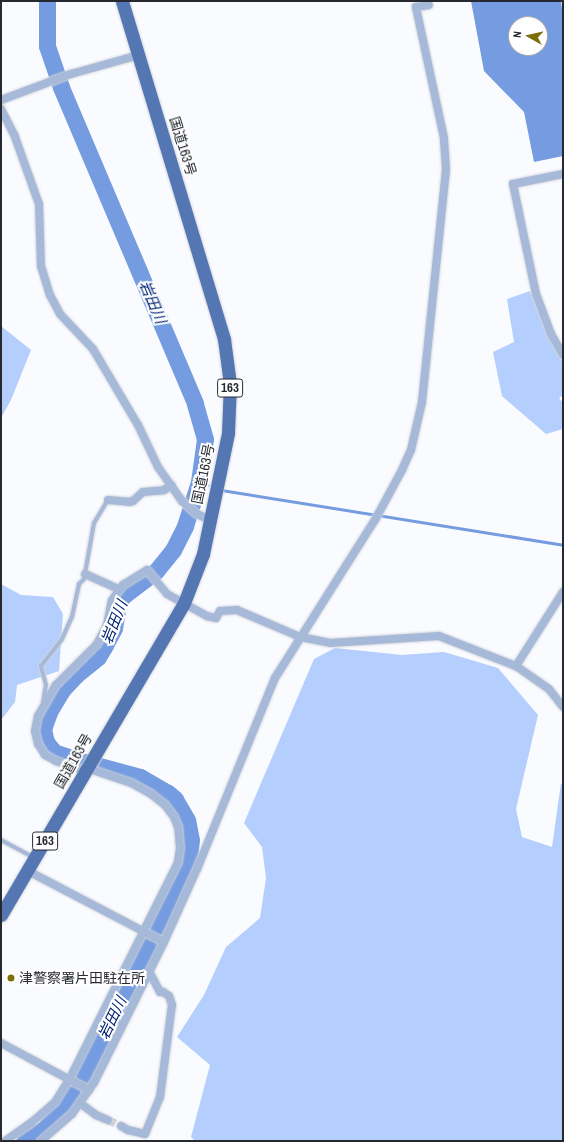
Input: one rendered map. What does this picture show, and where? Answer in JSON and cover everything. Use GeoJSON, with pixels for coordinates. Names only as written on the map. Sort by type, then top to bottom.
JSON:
{"type":"FeatureCollection","features":[{"type":"Feature","properties":{"kind":"highway","name":"国道163号"},"geometry":{"type":"LineString","coordinates":[[1,914],[28,871],[184,603],[201,561],[228,433],[230,384],[224,339],[122,1]]}},
{"type":"Feature","properties":{"kind":"street"},"geometry":{"type":"LineString","coordinates":[[41,1141],[62,1124],[80,1103],[148,974],[197,869],[267,696],[288,656],[383,506],[402,470],[417,428],[422,402],[446,169],[444,138],[416,7],[428,5]]}},
{"type":"Feature","properties":{"kind":"street"},"geometry":{"type":"LineString","coordinates":[[1,100],[45,85],[67,75],[139,55]]}},
{"type":"Feature","properties":{"kind":"street"},"geometry":{"type":"LineString","coordinates":[[1,109],[15,137],[39,204],[41,266],[50,295],[60,314],[93,349],[112,385],[138,425],[158,467],[182,501],[197,514],[210,520]]}},
{"type":"Feature","properties":{"kind":"street"},"geometry":{"type":"LineString","coordinates":[[563,174],[513,184],[536,294],[551,334],[563,355]]}},
{"type":"Feature","properties":{"kind":"street"},"geometry":{"type":"LineString","coordinates":[[108,500],[130,502],[143,492],[164,490],[172,486]]}},
{"type":"Feature","properties":{"kind":"street"},"geometry":{"type":"LineString","coordinates":[[5,1141],[31,1123],[55,1102],[72,1079],[176,868],[180,848],[178,827],[170,811],[151,794],[122,779],[88,766],[56,761],[45,755],[41,750],[35,731],[42,706],[67,672],[97,644],[107,625],[112,600],[123,585],[147,570],[167,594],[207,616],[216,618],[220,611],[237,610],[300,637],[330,643],[439,636],[516,666],[546,686],[563,707]]}},
{"type":"Feature","properties":{"kind":"street"},"geometry":{"type":"LineString","coordinates":[[85,574],[120,589]]}},
{"type":"Feature","properties":{"kind":"street"},"geometry":{"type":"LineString","coordinates":[[516,666],[563,592]]}},
{"type":"Feature","properties":{"kind":"street"},"geometry":{"type":"LineString","coordinates":[[28,871],[162,942]]}},
{"type":"Feature","properties":{"kind":"street"},"geometry":{"type":"LineString","coordinates":[[121,1126],[128,1130],[145,1134],[160,1097],[172,1005],[169,996],[163,992],[160,992],[148,974]]}},
{"type":"Feature","properties":{"kind":"street"},"geometry":{"type":"LineString","coordinates":[[1,1043],[72,1079],[87,1089]]}},
{"type":"Feature","properties":{"kind":"street"},"geometry":{"type":"LineString","coordinates":[[80,1103],[96,1115],[108,1120]]}},
{"type":"Feature","properties":{"kind":"lane"},"geometry":{"type":"LineString","coordinates":[[42,706],[46,684],[40,666],[62,638],[72,616],[79,584],[84,579],[94,523],[108,500]]}},
{"type":"Feature","properties":{"kind":"lane"},"geometry":{"type":"LineString","coordinates":[[1,840],[35,858]]}},
{"type":"Feature","properties":{"kind":"shaded area"},"geometry":{"type":"Polygon","coordinates":[[[471,1],[561,1],[563,16],[563,156],[534,162],[524,112],[484,71],[471,1]]]}},
{"type":"Feature","properties":{"kind":"shaded area"},"geometry":{"type":"Polygon","coordinates":[[[530,291],[547,334],[563,363],[563,395],[559,398],[563,403],[563,429],[546,434],[502,396],[493,352],[514,342],[507,299],[530,291]]]}},
{"type":"Feature","properties":{"kind":"shaded area"},"geometry":{"type":"Polygon","coordinates":[[[1,326],[31,350],[11,400],[1,418],[1,326]]]}},
{"type":"Feature","properties":{"kind":"shaded area"},"geometry":{"type":"Polygon","coordinates":[[[1,584],[21,595],[53,597],[63,614],[59,671],[17,685],[15,702],[1,720],[1,584]]]}},
{"type":"Feature","properties":{"kind":"shaded area"},"geometry":{"type":"Polygon","coordinates":[[[335,648],[402,655],[444,652],[498,668],[538,715],[516,809],[522,837],[552,847],[561,783],[563,786],[563,1141],[195,1141],[191,1137],[210,1065],[177,1037],[204,995],[226,947],[260,918],[266,878],[262,847],[244,823],[314,659],[335,648]]]}},
{"type":"Feature","properties":{"kind":"waterway","name":"岩田川"},"geometry":{"type":"LineString","coordinates":[[24,1141],[44,1129],[63,1108],[82,1080],[189,861],[191,840],[187,820],[175,799],[168,793],[140,777],[54,752],[46,742],[43,729],[50,710],[62,690],[76,675],[98,657],[114,628],[118,605],[123,596],[156,571],[173,550],[185,526],[199,482],[205,439],[195,403],[61,87],[47,46],[47,1]]}},
{"type":"Feature","properties":{"kind":"waterway"},"geometry":{"type":"LineString","coordinates":[[199,482],[208,485]]}},
{"type":"Feature","properties":{"kind":"waterway"},"geometry":{"type":"LineString","coordinates":[[221,490],[563,545]]}},
{"type":"Feature","properties":{"kind":"tunnel"},"geometry":{"type":"LineString","coordinates":[[108,1120],[121,1126]]}},
{"type":"Feature","properties":{"kind":"place","name":"津警察署片田駐在所"},"geometry":{"type":"Point","coordinates":[11,978]}}]}
